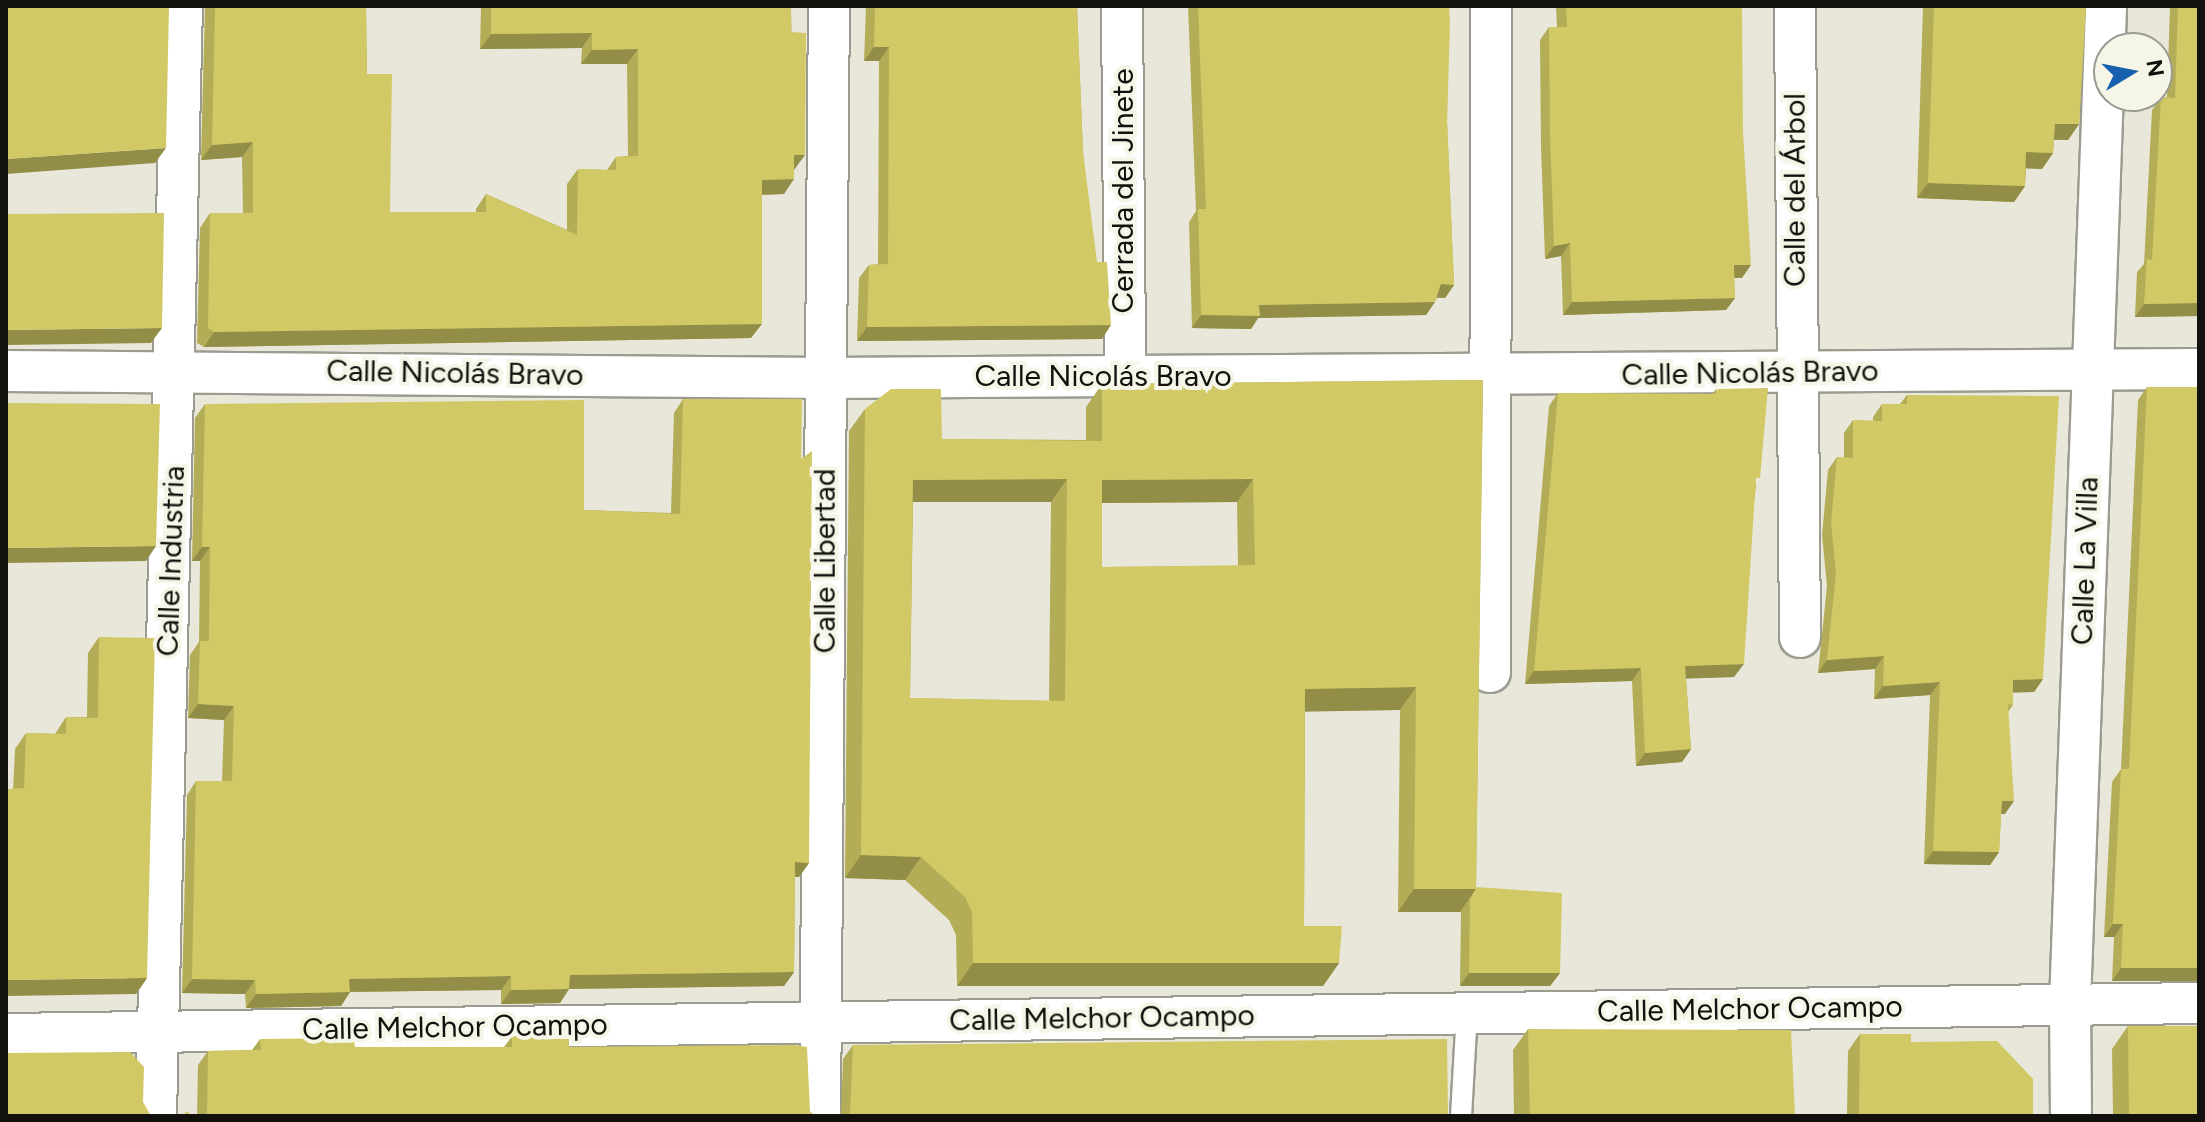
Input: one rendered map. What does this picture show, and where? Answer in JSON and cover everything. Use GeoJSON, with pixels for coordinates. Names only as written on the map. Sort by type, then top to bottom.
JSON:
{"type":"FeatureCollection","features":[{"type":"Feature","properties":{"kind":"street","name":"Calle Industria"},"geometry":{"type":"LineString","coordinates":[[156,1116],[176,370],[182,6]]}},
{"type":"Feature","properties":{"kind":"street","name":"Calle Libertad"},"geometry":{"type":"LineString","coordinates":[[820,1116],[829,6]]}},
{"type":"Feature","properties":{"kind":"street","name":"Cerrada del Jinete"},"geometry":{"type":"LineString","coordinates":[[1122,6],[1125,376]]}},
{"type":"Feature","properties":{"kind":"street"},"geometry":{"type":"LineString","coordinates":[[1490,672],[1491,6]]}},
{"type":"Feature","properties":{"kind":"street","name":"Calle del Árbol"},"geometry":{"type":"LineString","coordinates":[[1795,6],[1794,374],[1800,637]]}},
{"type":"Feature","properties":{"kind":"street","name":"Calle La Villa"},"geometry":{"type":"LineString","coordinates":[[2071,1116],[2070,1004],[2106,6]]}},
{"type":"Feature","properties":{"kind":"street","name":"Calle Nicolás Bravo"},"geometry":{"type":"LineString","coordinates":[[6,371],[176,370],[826,378],[2199,369]]}},
{"type":"Feature","properties":{"kind":"street","name":"Calle Melchor Ocampo"},"geometry":{"type":"LineString","coordinates":[[6,1034],[2199,1003]]}},
{"type":"Feature","properties":{"kind":"lane"},"geometry":{"type":"LineString","coordinates":[[1461,1116],[1467,1013]]}},
{"type":"Feature","properties":{"kind":"building"},"geometry":{"type":"Polygon","coordinates":[[[6,6],[169,6],[166,148],[6,159],[6,6]]]}},
{"type":"Feature","properties":{"kind":"building"},"geometry":{"type":"Polygon","coordinates":[[[215,6],[366,6],[367,74],[392,74],[390,212],[486,212],[486,194],[577,235],[578,169],[616,170],[616,157],[638,156],[638,49],[592,50],[592,33],[491,34],[491,6],[791,6],[791,32],[806,33],[805,155],[794,155],[794,179],[762,180],[762,324],[214,332],[208,328],[210,213],[253,213],[253,142],[212,145],[215,6]]]}},
{"type":"Feature","properties":{"kind":"building"},"geometry":{"type":"Polygon","coordinates":[[[875,6],[1077,6],[1083,152],[1097,262],[1107,262],[1111,325],[867,327],[869,265],[888,264],[889,47],[874,47],[875,6]]]}},
{"type":"Feature","properties":{"kind":"building"},"geometry":{"type":"Polygon","coordinates":[[[1198,6],[1449,6],[1447,121],[1454,285],[1441,284],[1435,302],[1259,305],[1260,316],[1201,315],[1198,209],[1206,209],[1198,6]]]}},
{"type":"Feature","properties":{"kind":"building"},"geometry":{"type":"Polygon","coordinates":[[[1566,6],[1742,6],[1743,132],[1751,265],[1734,265],[1735,298],[1572,302],[1570,243],[1554,246],[1550,135],[1549,27],[1567,27],[1566,6]]]}},
{"type":"Feature","properties":{"kind":"building"},"geometry":{"type":"Polygon","coordinates":[[[1934,6],[2086,6],[2079,124],[2055,124],[2053,153],[2026,152],[2025,186],[1928,183],[1934,6]]]}},
{"type":"Feature","properties":{"kind":"building"},"geometry":{"type":"Polygon","coordinates":[[[2178,6],[2199,6],[2199,303],[2144,304],[2147,259],[2152,260],[2160,112],[2173,112],[2178,6]]]}},
{"type":"Feature","properties":{"kind":"building"},"geometry":{"type":"Polygon","coordinates":[[[164,213],[162,328],[6,330],[6,214],[164,213]]]}},
{"type":"Feature","properties":{"kind":"building"},"geometry":{"type":"Polygon","coordinates":[[[1483,380],[1476,889],[1414,889],[1416,687],[1305,689],[1304,926],[1342,926],[1339,963],[973,963],[972,912],[965,897],[921,857],[861,855],[865,409],[891,389],[941,389],[942,439],[1102,441],[1102,384],[1483,380]],[[1067,479],[913,480],[910,698],[1065,701],[1067,479]],[[1253,479],[1102,480],[1102,567],[1255,565],[1253,479]]]}},
{"type":"Feature","properties":{"kind":"building"},"geometry":{"type":"Polygon","coordinates":[[[2147,387],[2199,387],[2199,968],[2121,968],[2123,924],[2113,924],[2121,769],[2129,769],[2147,387]]]}},
{"type":"Feature","properties":{"kind":"building"},"geometry":{"type":"Polygon","coordinates":[[[1768,388],[1760,478],[1756,478],[1744,664],[1685,666],[1691,749],[1645,753],[1641,668],[1534,671],[1558,393],[1716,394],[1716,389],[1768,388]]]}},
{"type":"Feature","properties":{"kind":"building"},"geometry":{"type":"Polygon","coordinates":[[[1907,395],[2059,396],[2043,679],[2013,680],[2013,705],[2008,704],[2014,801],[2002,801],[1999,852],[1933,851],[1940,682],[1883,686],[1884,656],[1827,660],[1836,573],[1831,522],[1837,457],[1853,458],[1853,420],[1882,421],[1882,404],[1907,404],[1907,395]]]}},
{"type":"Feature","properties":{"kind":"building"},"geometry":{"type":"Polygon","coordinates":[[[683,399],[802,399],[801,459],[812,451],[809,863],[795,862],[794,972],[570,975],[569,989],[511,990],[511,976],[349,979],[350,992],[256,994],[255,980],[192,979],[196,781],[232,781],[234,706],[198,704],[200,641],[209,641],[210,547],[202,547],[205,404],[584,400],[584,510],[680,514],[683,399]]]}},
{"type":"Feature","properties":{"kind":"building"},"geometry":{"type":"Polygon","coordinates":[[[6,403],[160,404],[156,546],[6,548],[6,403]]]}},
{"type":"Feature","properties":{"kind":"building"},"geometry":{"type":"Polygon","coordinates":[[[99,637],[155,638],[147,978],[6,980],[6,789],[24,788],[26,733],[66,734],[66,717],[98,718],[99,637]]]}},
{"type":"Feature","properties":{"kind":"building"},"geometry":{"type":"Polygon","coordinates":[[[1476,887],[1562,893],[1560,973],[1469,973],[1470,899],[1476,887]]]}},
{"type":"Feature","properties":{"kind":"building"},"geometry":{"type":"Polygon","coordinates":[[[2128,1026],[2199,1026],[2199,1116],[2129,1116],[2128,1026]]]}},
{"type":"Feature","properties":{"kind":"building"},"geometry":{"type":"Polygon","coordinates":[[[1528,1029],[1791,1030],[1795,1116],[1530,1116],[1528,1029]]]}},
{"type":"Feature","properties":{"kind":"building"},"geometry":{"type":"Polygon","coordinates":[[[1860,1034],[1911,1034],[1911,1042],[1997,1041],[2033,1079],[2033,1116],[1859,1116],[1860,1034]]]}},
{"type":"Feature","properties":{"kind":"building"},"geometry":{"type":"Polygon","coordinates":[[[569,1035],[569,1047],[807,1047],[810,1112],[816,1116],[207,1116],[208,1051],[261,1050],[260,1039],[354,1038],[355,1047],[512,1047],[512,1036],[569,1035]]]}},
{"type":"Feature","properties":{"kind":"building"},"geometry":{"type":"Polygon","coordinates":[[[1447,1039],[1448,1116],[845,1116],[850,1113],[853,1045],[1447,1039]]]}},
{"type":"Feature","properties":{"kind":"building"},"geometry":{"type":"Polygon","coordinates":[[[130,1052],[144,1067],[143,1102],[151,1116],[6,1116],[6,1053],[130,1052]]]}}]}
